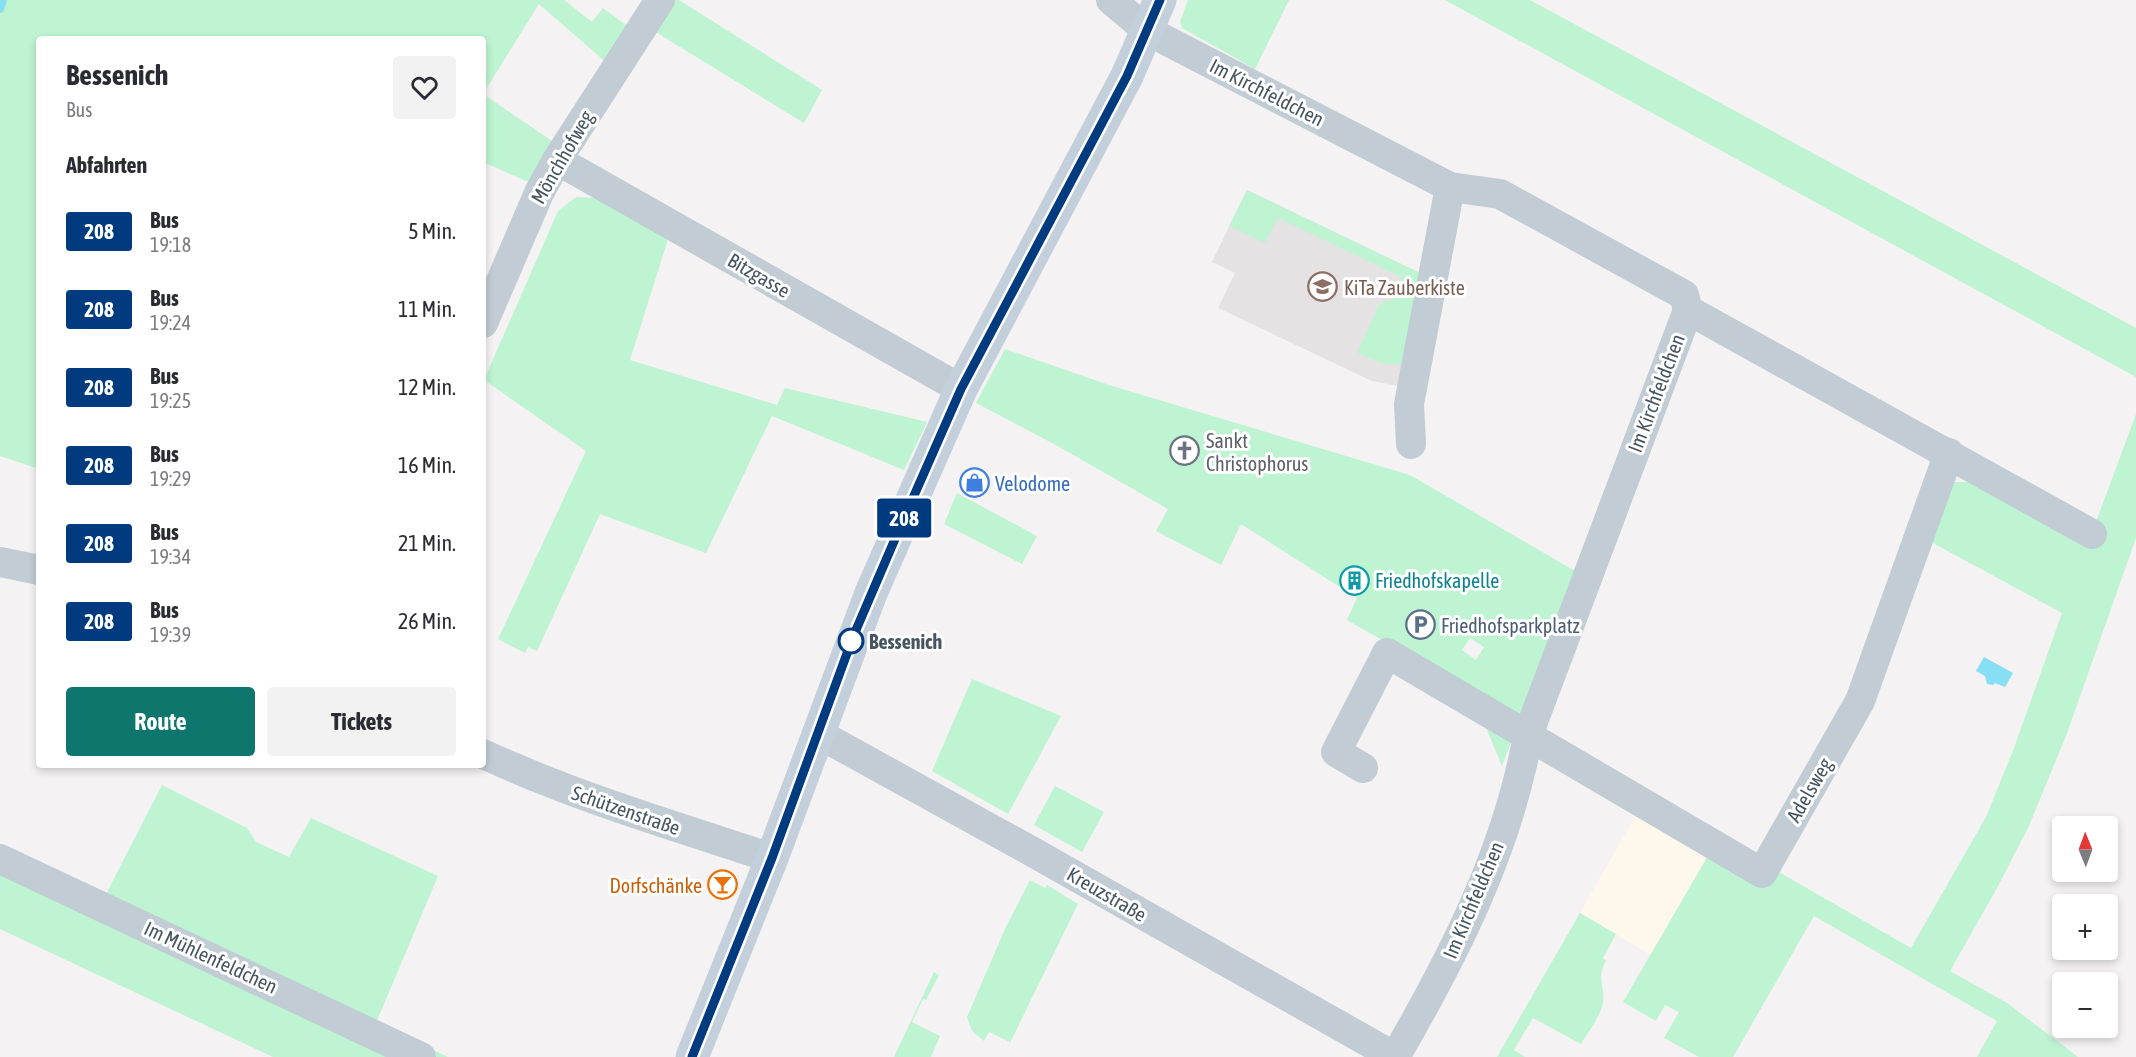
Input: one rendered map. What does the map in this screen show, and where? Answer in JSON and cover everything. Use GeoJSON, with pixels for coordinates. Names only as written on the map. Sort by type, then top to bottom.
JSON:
{"type":"FeatureCollection","features":[{"type":"Feature","properties":{"kind":"street","name":"Mönchhofweg"},"geometry":{"type":"LineString","coordinates":[[486,316],[538,194],[557,160],[660,0]]}},
{"type":"Feature","properties":{"kind":"street"},"geometry":{"type":"LineString","coordinates":[[1111,0],[1148,31]]}},
{"type":"Feature","properties":{"kind":"street"},"geometry":{"type":"LineString","coordinates":[[692,1057],[772,858],[871,593],[961,389],[1122,86],[1160,0]]}},
{"type":"Feature","properties":{"kind":"street","name":"Im Kirchfeldchen"},"geometry":{"type":"LineString","coordinates":[[1148,31],[1450,187],[1500,194],[1684,295],[1688,310],[1528,735],[1522,771],[1476,900],[1429,998],[1395,1057]]}},
{"type":"Feature","properties":{"kind":"street","name":"Bitzgasse"},"geometry":{"type":"LineString","coordinates":[[557,160],[961,389]]}},
{"type":"Feature","properties":{"kind":"street"},"geometry":{"type":"LineString","coordinates":[[1411,444],[1409,404],[1450,187]]}},
{"type":"Feature","properties":{"kind":"street"},"geometry":{"type":"LineString","coordinates":[[1688,310],[2092,534]]}},
{"type":"Feature","properties":{"kind":"street","name":"Adelsweg"},"geometry":{"type":"LineString","coordinates":[[1528,735],[1762,873],[1860,701],[1949,453]]}},
{"type":"Feature","properties":{"kind":"street"},"geometry":{"type":"LineString","coordinates":[[0,562],[36,569]]}},
{"type":"Feature","properties":{"kind":"street"},"geometry":{"type":"LineString","coordinates":[[1363,768],[1336,753],[1387,653],[1528,735]]}},
{"type":"Feature","properties":{"kind":"street","name":"Kreuzstraße"},"geometry":{"type":"LineString","coordinates":[[817,733],[1395,1057]]}},
{"type":"Feature","properties":{"kind":"street","name":"Schützenstraße"},"geometry":{"type":"LineString","coordinates":[[486,755],[589,798],[772,858]]}},
{"type":"Feature","properties":{"kind":"street","name":"Im Mühlenfeldchen"},"geometry":{"type":"LineString","coordinates":[[0,859],[421,1057]]}},
{"type":"Feature","properties":{"kind":"shaded area","name":"KiTa Zauberkiste"},"geometry":{"type":"Polygon","coordinates":[[[1247,190],[1420,273],[1398,386],[1372,381],[1218,308],[1235,273],[1212,262],[1247,190]]]}},
{"type":"Feature","properties":{"kind":"shaded area"},"geometry":{"type":"Polygon","coordinates":[[[1637,813],[1709,854],[1651,955],[1580,913],[1637,813]]]}},
{"type":"Feature","properties":{"kind":"green space"},"geometry":{"type":"Polygon","coordinates":[[[0,0],[564,0],[592,22],[603,8],[626,25],[608,64],[539,4],[486,89],[486,36],[36,36],[36,468],[0,456],[0,0]]]}},
{"type":"Feature","properties":{"kind":"green space"},"geometry":{"type":"Polygon","coordinates":[[[671,0],[679,0],[822,90],[804,123],[654,31],[671,0]]]}},
{"type":"Feature","properties":{"kind":"green space"},"geometry":{"type":"Polygon","coordinates":[[[1188,0],[1289,0],[1255,69],[1182,28],[1180,22],[1188,0]]]}},
{"type":"Feature","properties":{"kind":"green space"},"geometry":{"type":"Polygon","coordinates":[[[1445,0],[1530,0],[2136,328],[2136,377],[1445,0]]]}},
{"type":"Feature","properties":{"kind":"green space"},"geometry":{"type":"Polygon","coordinates":[[[486,96],[555,143],[535,185],[486,163],[486,96]]]}},
{"type":"Feature","properties":{"kind":"green space"},"geometry":{"type":"Polygon","coordinates":[[[1247,190],[1420,273],[1402,364],[1384,364],[1357,353],[1380,303],[1382,304],[1384,300],[1390,302],[1401,277],[1278,218],[1265,243],[1229,226],[1247,190]]]}},
{"type":"Feature","properties":{"kind":"green space"},"geometry":{"type":"Polygon","coordinates":[[[576,197],[598,198],[669,236],[630,360],[777,405],[785,388],[927,422],[904,470],[772,416],[706,553],[600,514],[537,651],[528,647],[525,653],[498,639],[586,451],[486,381],[486,375],[558,211],[576,197]]]}},
{"type":"Feature","properties":{"kind":"green space"},"geometry":{"type":"Polygon","coordinates":[[[1005,349],[1109,385],[1410,475],[1575,571],[1502,766],[1470,689],[1389,641],[1380,639],[1347,620],[1357,598],[1241,524],[1221,565],[1156,531],[1168,509],[1054,444],[976,403],[1005,349]],[[1470,638],[1462,650],[1476,660],[1484,647],[1470,638]]]}},
{"type":"Feature","properties":{"kind":"green space"},"geometry":{"type":"Polygon","coordinates":[[[2136,414],[2136,538],[2066,736],[2028,828],[1950,971],[2007,1003],[2078,1057],[1977,1057],[1997,1021],[1814,916],[1733,1057],[1699,1057],[1664,1038],[1679,1012],[1665,1005],[1656,1021],[1623,1002],[1709,854],[1767,888],[1777,871],[1911,948],[1986,817],[2014,748],[2062,613],[1931,542],[1953,482],[1969,482],[2096,522],[2136,414]]]}},
{"type":"Feature","properties":{"kind":"green space"},"geometry":{"type":"Polygon","coordinates":[[[957,493],[1037,536],[1022,564],[944,524],[957,493]]]}},
{"type":"Feature","properties":{"kind":"green space"},"geometry":{"type":"Polygon","coordinates":[[[972,679],[1061,716],[1008,814],[932,771],[972,679]]]}},
{"type":"Feature","properties":{"kind":"green space"},"geometry":{"type":"Polygon","coordinates":[[[162,785],[247,828],[256,842],[289,857],[311,818],[438,876],[376,1023],[448,1057],[273,1057],[0,929],[0,849],[104,898],[162,785]]]}},
{"type":"Feature","properties":{"kind":"green space"},"geometry":{"type":"Polygon","coordinates":[[[1055,786],[1104,812],[1082,852],[1034,825],[1055,786]]]}},
{"type":"Feature","properties":{"kind":"green space"},"geometry":{"type":"Polygon","coordinates":[[[1030,880],[1045,888],[1047,885],[1078,904],[1003,1057],[1010,1042],[989,1032],[984,1041],[972,1031],[967,1017],[1005,929],[1030,880]]]}},
{"type":"Feature","properties":{"kind":"green space"},"geometry":{"type":"Polygon","coordinates":[[[1580,913],[1616,934],[1603,958],[1606,961],[1601,977],[1603,1002],[1594,1024],[1581,1044],[1533,1018],[1514,1050],[1525,1057],[1497,1057],[1580,913]]]}},
{"type":"Feature","properties":{"kind":"green space"},"geometry":{"type":"Polygon","coordinates":[[[934,972],[939,975],[926,1000],[923,999],[912,1022],[940,1036],[931,1057],[894,1057],[934,972]]]}},
{"type":"Feature","properties":{"kind":"water"},"geometry":{"type":"Polygon","coordinates":[[[1984,657],[2013,673],[2005,687],[1995,683],[1987,684],[1985,676],[1976,671],[1984,657]]]}},
{"type":"Feature","properties":{"kind":"waterway"},"geometry":{"type":"LineString","coordinates":[[0,9],[3,0]]}},
{"type":"Feature","properties":{"kind":"bus line","name":"208"},"geometry":{"type":"LineString","coordinates":[[692,1057],[772,858],[853,637],[961,389],[1127,76],[1160,0]]}},
{"type":"Feature","properties":{"kind":"place","name":"KiTa Zauberkiste"},"geometry":{"type":"Point","coordinates":[1323,287]}},
{"type":"Feature","properties":{"kind":"place","name":"Sankt Christophorus"},"geometry":{"type":"Point","coordinates":[1185,451]}},
{"type":"Feature","properties":{"kind":"place","name":"Velodome"},"geometry":{"type":"Point","coordinates":[974,483]}},
{"type":"Feature","properties":{"kind":"place","name":"Friedhofskapelle"},"geometry":{"type":"Point","coordinates":[1354,580]}},
{"type":"Feature","properties":{"kind":"place","name":"Friedhofsparkplatz"},"geometry":{"type":"Point","coordinates":[1420,625]}},
{"type":"Feature","properties":{"kind":"place","name":"Bessenich"},"geometry":{"type":"Point","coordinates":[851,641]}},
{"type":"Feature","properties":{"kind":"place","name":"Dorfschänke"},"geometry":{"type":"Point","coordinates":[723,885]}}]}
